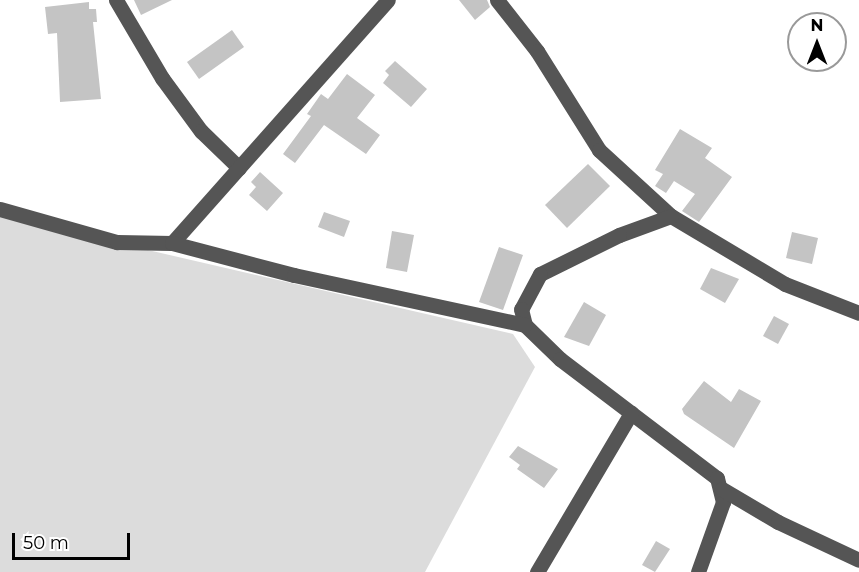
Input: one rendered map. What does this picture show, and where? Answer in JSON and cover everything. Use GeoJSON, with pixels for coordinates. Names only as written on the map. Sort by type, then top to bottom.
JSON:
{"type":"FeatureCollection","features":[{"type":"Feature","properties":{"kind":"street"},"geometry":{"type":"LineString","coordinates":[[116,0],[162,78],[194,122],[239,168]]}},
{"type":"Feature","properties":{"kind":"street"},"geometry":{"type":"LineString","coordinates":[[172,243],[388,0]]}},
{"type":"Feature","properties":{"kind":"street"},"geometry":{"type":"LineString","coordinates":[[497,0],[537,51],[599,150],[671,216],[785,284],[859,313]]}},
{"type":"Feature","properties":{"kind":"street"},"geometry":{"type":"LineString","coordinates":[[0,209],[117,242],[172,243],[294,275],[525,325]]}},
{"type":"Feature","properties":{"kind":"street"},"geometry":{"type":"LineString","coordinates":[[671,216],[619,235],[540,274],[521,309],[525,325],[560,359],[717,478],[722,489],[717,529],[698,572]]}},
{"type":"Feature","properties":{"kind":"street"},"geometry":{"type":"LineString","coordinates":[[537,572],[632,413]]}},
{"type":"Feature","properties":{"kind":"street"},"geometry":{"type":"LineString","coordinates":[[722,489],[778,522],[859,560]]}},
{"type":"Feature","properties":{"kind":"shaded area"},"geometry":{"type":"Polygon","coordinates":[[[0,216],[513,334],[535,367],[425,572],[0,572],[0,216]]]}},
{"type":"Feature","properties":{"kind":"building"},"geometry":{"type":"Polygon","coordinates":[[[134,0],[172,0],[141,15],[134,0]]]}},
{"type":"Feature","properties":{"kind":"building"},"geometry":{"type":"Polygon","coordinates":[[[459,0],[487,0],[490,7],[475,20],[459,0]]]}},
{"type":"Feature","properties":{"kind":"building"},"geometry":{"type":"Polygon","coordinates":[[[89,2],[89,9],[96,9],[97,22],[93,22],[101,99],[60,102],[57,33],[48,34],[45,7],[89,2]]]}},
{"type":"Feature","properties":{"kind":"building"},"geometry":{"type":"Polygon","coordinates":[[[232,30],[244,47],[199,79],[187,62],[232,30]]]}},
{"type":"Feature","properties":{"kind":"building"},"geometry":{"type":"Polygon","coordinates":[[[395,61],[427,89],[411,107],[383,83],[389,75],[385,71],[395,61]]]}},
{"type":"Feature","properties":{"kind":"building"},"geometry":{"type":"Polygon","coordinates":[[[347,74],[375,95],[357,118],[380,135],[366,154],[324,125],[295,163],[283,154],[311,116],[307,114],[321,94],[328,99],[347,74]]]}},
{"type":"Feature","properties":{"kind":"building"},"geometry":{"type":"Polygon","coordinates":[[[680,129],[712,148],[705,158],[732,177],[699,222],[682,211],[695,194],[674,181],[666,193],[655,186],[663,174],[655,170],[680,129]]]}},
{"type":"Feature","properties":{"kind":"building"},"geometry":{"type":"Polygon","coordinates":[[[588,164],[610,186],[567,228],[545,205],[588,164]]]}},
{"type":"Feature","properties":{"kind":"building"},"geometry":{"type":"Polygon","coordinates":[[[260,172],[283,193],[267,211],[249,195],[256,187],[251,182],[260,172]]]}},
{"type":"Feature","properties":{"kind":"building"},"geometry":{"type":"Polygon","coordinates":[[[324,212],[350,221],[344,237],[318,227],[324,212]]]}},
{"type":"Feature","properties":{"kind":"building"},"geometry":{"type":"Polygon","coordinates":[[[392,231],[414,235],[407,272],[386,268],[392,231]]]}},
{"type":"Feature","properties":{"kind":"building"},"geometry":{"type":"Polygon","coordinates":[[[792,232],[818,238],[812,264],[786,258],[792,232]]]}},
{"type":"Feature","properties":{"kind":"building"},"geometry":{"type":"Polygon","coordinates":[[[499,247],[523,255],[503,310],[479,302],[499,247]]]}},
{"type":"Feature","properties":{"kind":"building"},"geometry":{"type":"Polygon","coordinates":[[[711,268],[739,279],[725,303],[700,289],[711,268]]]}},
{"type":"Feature","properties":{"kind":"building"},"geometry":{"type":"Polygon","coordinates":[[[584,302],[606,315],[589,346],[564,337],[584,302]]]}},
{"type":"Feature","properties":{"kind":"building"},"geometry":{"type":"Polygon","coordinates":[[[774,316],[789,324],[778,344],[763,336],[774,316]]]}},
{"type":"Feature","properties":{"kind":"building"},"geometry":{"type":"Polygon","coordinates":[[[704,381],[731,402],[739,389],[761,401],[734,448],[684,414],[682,409],[704,381]]]}},
{"type":"Feature","properties":{"kind":"building"},"geometry":{"type":"Polygon","coordinates":[[[518,446],[558,469],[544,488],[517,469],[520,465],[509,457],[518,446]]]}},
{"type":"Feature","properties":{"kind":"building"},"geometry":{"type":"Polygon","coordinates":[[[656,541],[670,549],[655,572],[642,565],[656,541]]]}}]}
